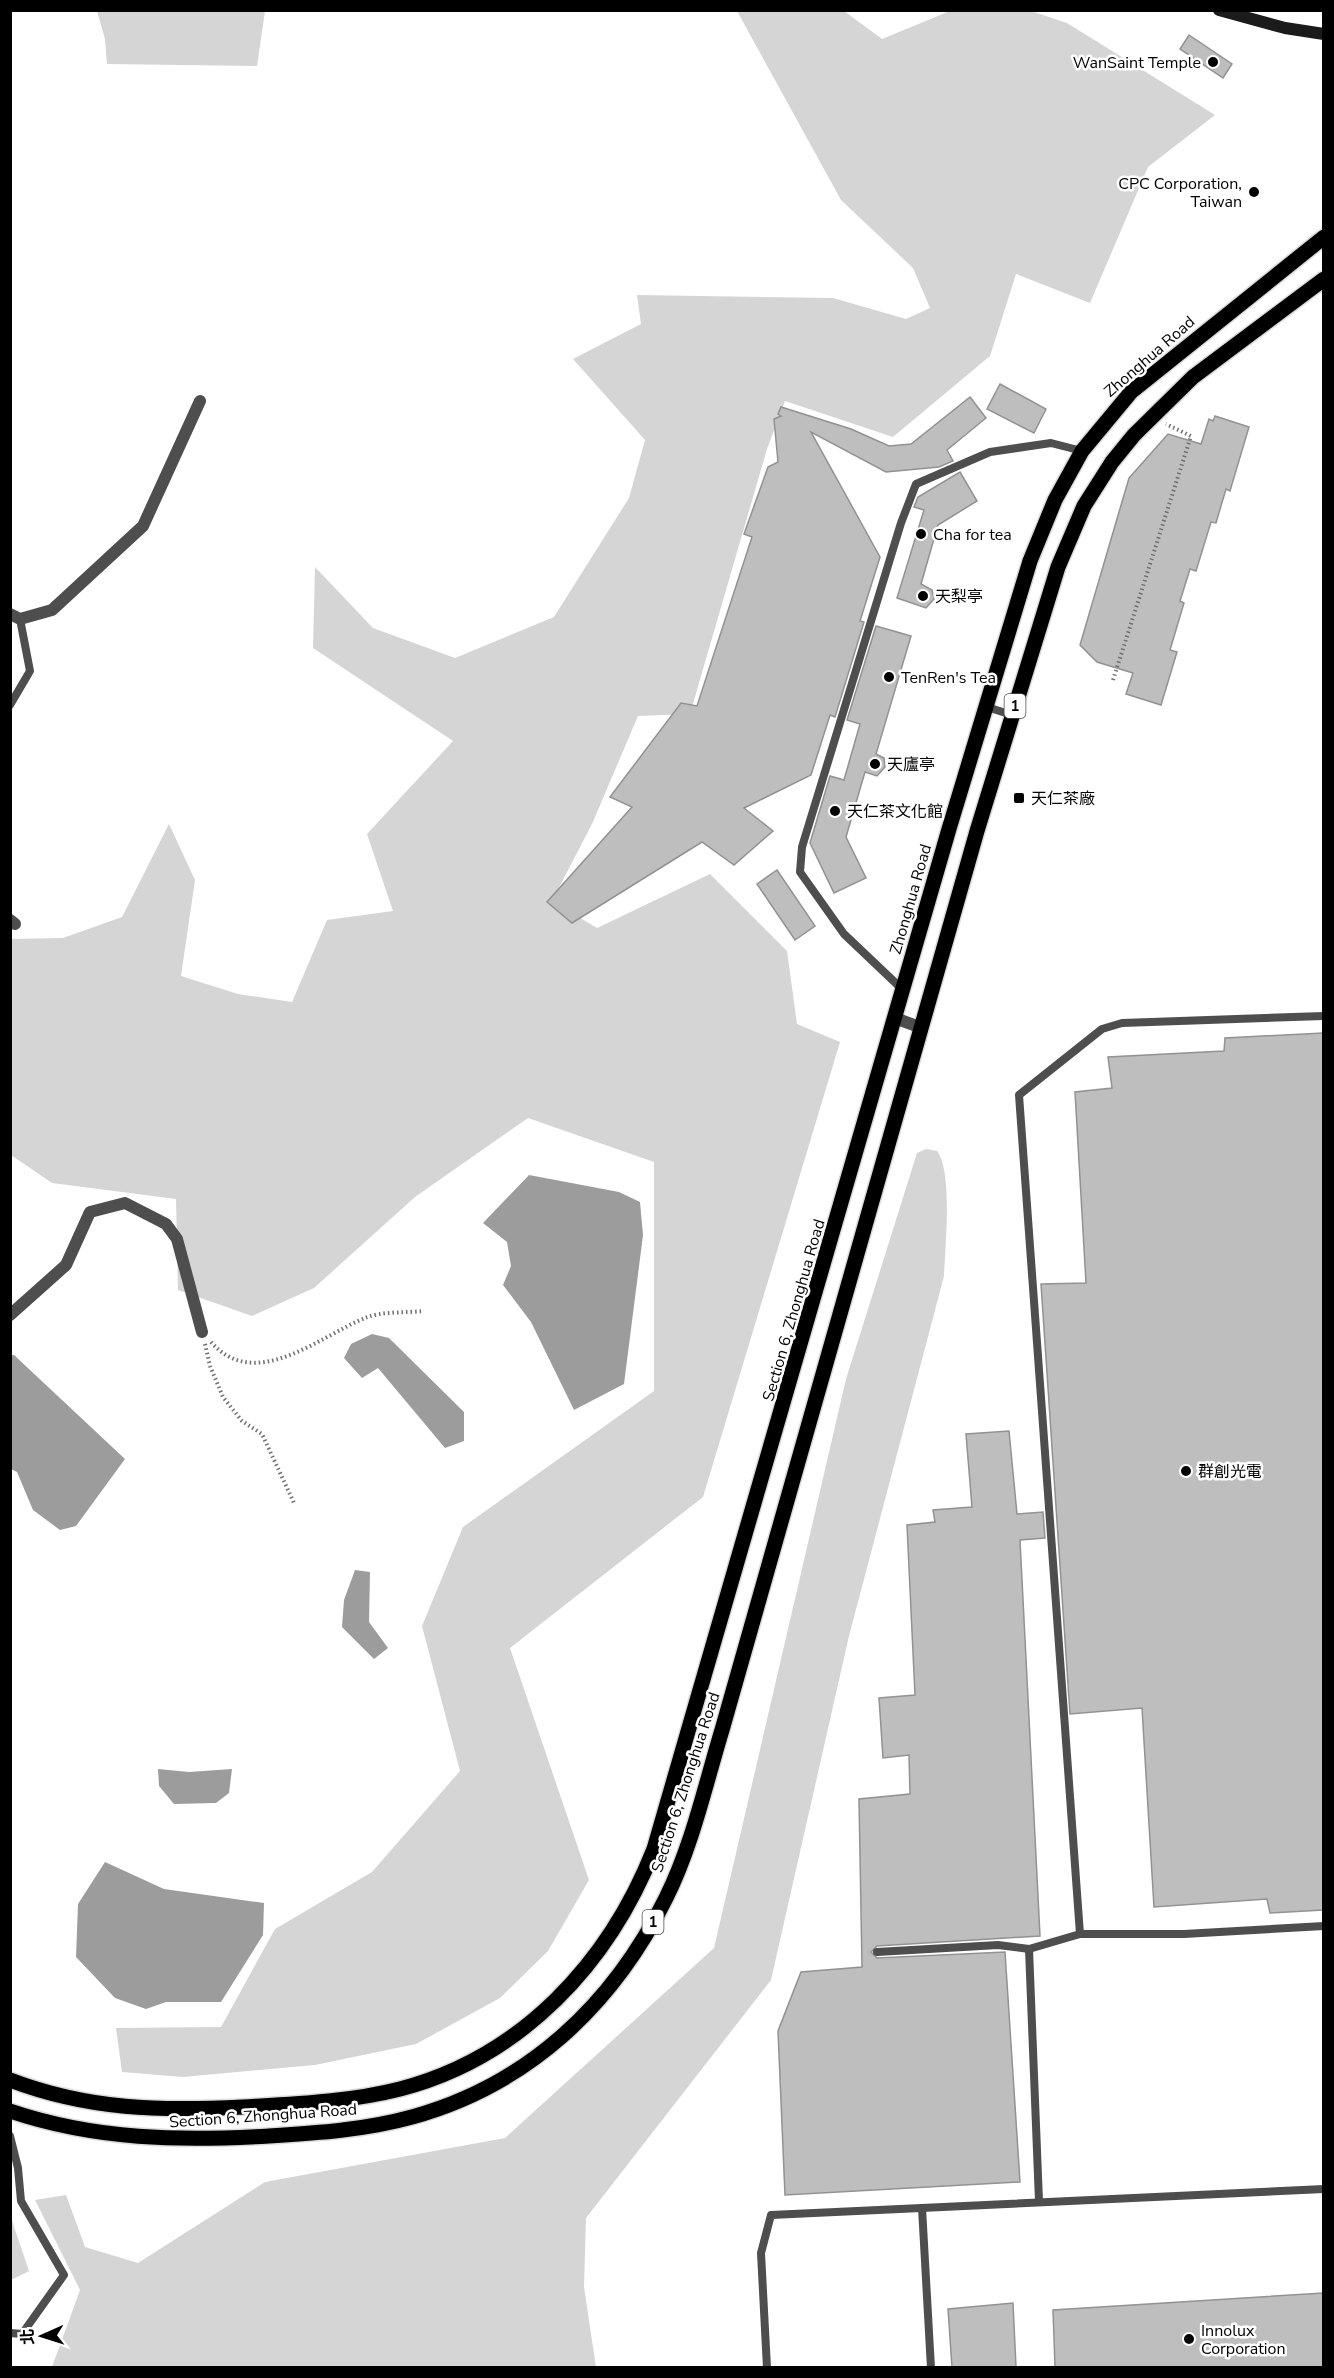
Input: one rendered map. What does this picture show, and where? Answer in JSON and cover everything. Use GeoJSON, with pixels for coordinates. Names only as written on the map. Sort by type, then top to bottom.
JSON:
{"type":"FeatureCollection","features":[{"type":"Feature","properties":{"kind":"main road","name":"Zhonghua Road"},"geometry":{"type":"LineString","coordinates":[[845,1193],[1030,561],[1054,501],[1082,451],[1131,392],[1323,237]]}},
{"type":"Feature","properties":{"kind":"main road","name":"1"},"geometry":{"type":"LineString","coordinates":[[922,1028],[1012,715],[1058,567],[1084,506],[1112,462],[1193,376],[1323,279]]}},
{"type":"Feature","properties":{"kind":"main road","name":"Section 6, Zhonghua Road"},"geometry":{"type":"LineString","coordinates":[[10,2111],[66,2128],[121,2137],[164,2140],[343,2131],[411,2117],[476,2092],[537,2058],[590,2012],[632,1957],[666,1898],[684,1855],[866,1230],[922,1028]]}},
{"type":"Feature","properties":{"kind":"main road","name":"Section 6, Zhonghua Road"},"geometry":{"type":"LineString","coordinates":[[10,2080],[46,2093],[122,2108],[200,2109],[299,2104],[365,2097],[430,2080],[484,2054],[522,2032],[566,1991],[611,1935],[641,1883],[654,1849],[845,1193]]}},
{"type":"Feature","properties":{"kind":"street"},"geometry":{"type":"LineString","coordinates":[[1220,10],[1285,28],[1323,34]]}},
{"type":"Feature","properties":{"kind":"street"},"geometry":{"type":"LineString","coordinates":[[15,617],[52,610],[143,526],[200,401]]}},
{"type":"Feature","properties":{"kind":"street"},"geometry":{"type":"LineString","coordinates":[[895,1018],[922,1028]]}},
{"type":"Feature","properties":{"kind":"street"},"geometry":{"type":"LineString","coordinates":[[10,1315],[66,1265],[90,1212],[125,1203],[166,1224],[177,1239],[202,1332]]}},
{"type":"Feature","properties":{"kind":"lane"},"geometry":{"type":"LineString","coordinates":[[903,990],[844,934],[800,872],[802,847],[901,523],[916,484],[990,452],[1051,443],[1082,451]]}},
{"type":"Feature","properties":{"kind":"lane"},"geometry":{"type":"LineString","coordinates":[[10,705],[30,671],[15,617]]}},
{"type":"Feature","properties":{"kind":"lane"},"geometry":{"type":"LineString","coordinates":[[987,707],[1012,715]]}},
{"type":"Feature","properties":{"kind":"lane"},"geometry":{"type":"LineString","coordinates":[[1080,1934],[1019,1095],[1102,1029],[1122,1023],[1323,1016]]}},
{"type":"Feature","properties":{"kind":"lane"},"geometry":{"type":"LineString","coordinates":[[877,1952],[998,1945],[1029,1949],[1080,1934],[1184,1934],[1323,1926]]}},
{"type":"Feature","properties":{"kind":"lane"},"geometry":{"type":"LineString","coordinates":[[1029,1949],[1039,2201]]}},
{"type":"Feature","properties":{"kind":"lane"},"geometry":{"type":"LineString","coordinates":[[10,2136],[18,2168],[21,2201],[64,2275],[22,2334],[10,2333]]}},
{"type":"Feature","properties":{"kind":"lane"},"geometry":{"type":"LineString","coordinates":[[767,2367],[761,2253],[771,2215],[1323,2189]]}},
{"type":"Feature","properties":{"kind":"lane"},"geometry":{"type":"LineString","coordinates":[[922,2208],[931,2367]]}},
{"type":"Feature","properties":{"kind":"path"},"geometry":{"type":"LineString","coordinates":[[1113,680],[1191,436],[1152,417]]}},
{"type":"Feature","properties":{"kind":"path"},"geometry":{"type":"LineString","coordinates":[[202,1332],[216,1348],[233,1359],[255,1362],[276,1360],[321,1342],[366,1317],[424,1311]]}},
{"type":"Feature","properties":{"kind":"path"},"geometry":{"type":"LineString","coordinates":[[202,1332],[210,1366],[223,1397],[242,1421],[262,1434],[294,1503]]}},
{"type":"Feature","properties":{"kind":"shaded area"},"geometry":{"type":"Polygon","coordinates":[[[97,11],[265,11],[257,66],[107,64],[105,39],[97,11]]]}},
{"type":"Feature","properties":{"kind":"shaded area"},"geometry":{"type":"Polygon","coordinates":[[[737,11],[844,11],[882,39],[950,11],[1031,11],[1067,23],[1215,115],[1148,167],[1090,303],[1016,274],[990,356],[893,437],[785,401],[767,449],[690,714],[638,716],[592,824],[552,901],[597,928],[710,874],[787,951],[797,1024],[840,1042],[703,1497],[510,1648],[589,1880],[548,1951],[500,1998],[416,2044],[315,2065],[183,2077],[122,2072],[116,2028],[221,2027],[275,1929],[372,1872],[460,1771],[422,1626],[463,1527],[654,1391],[654,1162],[528,1118],[415,1197],[314,1288],[252,1316],[178,1290],[176,1199],[52,1183],[11,1155],[10,939],[63,938],[122,917],[169,824],[195,880],[181,976],[238,994],[292,1002],[327,920],[393,911],[367,834],[453,741],[313,648],[315,567],[373,628],[455,658],[554,617],[629,498],[645,440],[573,359],[641,324],[637,295],[833,298],[906,319],[930,308],[913,268],[841,200],[737,11]]]}},
{"type":"Feature","properties":{"kind":"shaded area"},"geometry":{"type":"Polygon","coordinates":[[[926,1149],[937,1151],[945,1175],[947,1211],[944,1276],[849,1636],[771,1980],[586,2218],[584,2287],[596,2367],[52,2367],[80,2290],[35,2200],[66,2195],[85,2247],[138,2263],[265,2182],[505,2138],[714,1948],[846,1379],[917,1153],[926,1149]]]}},
{"type":"Feature","properties":{"kind":"shaded area"},"geometry":{"type":"Polygon","coordinates":[[[529,1175],[619,1192],[640,1202],[643,1235],[624,1384],[574,1410],[531,1322],[503,1285],[511,1266],[507,1242],[483,1223],[529,1175]]]}},
{"type":"Feature","properties":{"kind":"shaded area"},"geometry":{"type":"Polygon","coordinates":[[[372,1334],[389,1338],[464,1412],[464,1441],[445,1448],[378,1368],[362,1378],[344,1358],[351,1344],[372,1334]]]}},
{"type":"Feature","properties":{"kind":"shaded area"},"geometry":{"type":"Polygon","coordinates":[[[11,1355],[14,1355],[125,1459],[76,1526],[60,1530],[33,1510],[17,1472],[11,1469],[11,1355]]]}},
{"type":"Feature","properties":{"kind":"shaded area"},"geometry":{"type":"Polygon","coordinates":[[[355,1570],[370,1572],[369,1622],[388,1648],[374,1659],[342,1627],[344,1600],[355,1570]]]}},
{"type":"Feature","properties":{"kind":"shaded area"},"geometry":{"type":"Polygon","coordinates":[[[158,1769],[189,1772],[232,1769],[229,1793],[216,1803],[174,1804],[159,1786],[158,1769]]]}},
{"type":"Feature","properties":{"kind":"shaded area"},"geometry":{"type":"Polygon","coordinates":[[[105,1862],[164,1889],[264,1903],[263,1935],[221,2002],[166,2002],[146,2009],[115,1998],[76,1957],[78,1904],[105,1862]]]}},
{"type":"Feature","properties":{"kind":"shaded area"},"geometry":{"type":"Polygon","coordinates":[[[10,2215],[29,2271],[11,2280],[10,2280],[10,2215]]]}},
{"type":"Feature","properties":{"kind":"building"},"geometry":{"type":"Polygon","coordinates":[[[1189,35],[1232,64],[1223,78],[1180,49],[1189,35]]]}},
{"type":"Feature","properties":{"kind":"building"},"geometry":{"type":"Polygon","coordinates":[[[1000,384],[1046,409],[1034,433],[987,409],[1000,384]]]}},
{"type":"Feature","properties":{"kind":"building"},"geometry":{"type":"Polygon","coordinates":[[[970,397],[986,418],[947,450],[953,461],[939,467],[886,472],[811,432],[880,557],[860,621],[864,622],[835,717],[830,715],[811,775],[744,808],[773,831],[734,865],[702,842],[572,923],[547,902],[632,807],[610,797],[681,703],[697,706],[752,537],[744,534],[768,467],[778,462],[774,419],[781,416],[778,414],[781,407],[851,429],[889,446],[911,444],[970,397]]]}},
{"type":"Feature","properties":{"kind":"building"},"geometry":{"type":"Polygon","coordinates":[[[1215,416],[1249,427],[1230,491],[1226,489],[1216,523],[1211,522],[1196,571],[1190,569],[1180,601],[1184,603],[1170,650],[1177,652],[1161,705],[1126,694],[1133,673],[1097,662],[1080,645],[1129,478],[1168,434],[1201,444],[1209,419],[1213,421],[1215,416]]]}},
{"type":"Feature","properties":{"kind":"building"},"geometry":{"type":"Polygon","coordinates":[[[960,472],[977,501],[938,525],[921,584],[932,590],[934,599],[926,608],[897,598],[924,510],[914,507],[918,497],[960,472]]]}},
{"type":"Feature","properties":{"kind":"building"},"geometry":{"type":"Polygon","coordinates":[[[876,626],[911,636],[876,754],[884,758],[885,767],[877,776],[865,772],[846,837],[866,878],[834,893],[810,843],[830,776],[844,780],[860,724],[847,720],[876,626]]]}},
{"type":"Feature","properties":{"kind":"building"},"geometry":{"type":"Polygon","coordinates":[[[777,870],[815,926],[795,940],[757,884],[777,870]]]}},
{"type":"Feature","properties":{"kind":"building","name":"群創光電"},"geometry":{"type":"Polygon","coordinates":[[[1323,1033],[1323,1910],[1270,1913],[1267,1899],[1154,1907],[1142,1708],[1070,1714],[1041,1284],[1086,1283],[1075,1092],[1112,1088],[1108,1057],[1224,1051],[1225,1038],[1323,1033]]]}},
{"type":"Feature","properties":{"kind":"building"},"geometry":{"type":"Polygon","coordinates":[[[1009,1431],[1017,1514],[1043,1512],[1045,1538],[1020,1540],[1040,1936],[877,1946],[871,1952],[877,1958],[1005,1952],[1020,2182],[785,2195],[778,2031],[801,1972],[862,1967],[859,1799],[910,1794],[909,1755],[883,1758],[879,1698],[915,1695],[907,1525],[935,1522],[933,1510],[972,1507],[966,1434],[1009,1431]]]}},
{"type":"Feature","properties":{"kind":"building","name":"Innolux Corporation"},"geometry":{"type":"Polygon","coordinates":[[[1323,2293],[1323,2367],[1055,2367],[1053,2310],[1323,2293]]]}},
{"type":"Feature","properties":{"kind":"building"},"geometry":{"type":"Polygon","coordinates":[[[1013,2303],[1016,2367],[952,2367],[948,2309],[1013,2303]]]}},
{"type":"Feature","properties":{"kind":"place","name":"WanSaint Temple"},"geometry":{"type":"Point","coordinates":[1213,62]}},
{"type":"Feature","properties":{"kind":"place","name":"CPC Corporation, Taiwan"},"geometry":{"type":"Point","coordinates":[1254,192]}},
{"type":"Feature","properties":{"kind":"place","name":"Cha for tea"},"geometry":{"type":"Point","coordinates":[921,534]}},
{"type":"Feature","properties":{"kind":"place","name":"天梨亭"},"geometry":{"type":"Point","coordinates":[923,596]}},
{"type":"Feature","properties":{"kind":"place","name":"TenRen's Tea"},"geometry":{"type":"Point","coordinates":[889,677]}},
{"type":"Feature","properties":{"kind":"place","name":"天廬亭"},"geometry":{"type":"Point","coordinates":[875,764]}},
{"type":"Feature","properties":{"kind":"place","name":"天仁茶廠"},"geometry":{"type":"Point","coordinates":[1019,798]}},
{"type":"Feature","properties":{"kind":"place","name":"天仁茶文化館"},"geometry":{"type":"Point","coordinates":[835,811]}},
{"type":"Feature","properties":{"kind":"place","name":"群創光電"},"geometry":{"type":"Point","coordinates":[1186,1471]}},
{"type":"Feature","properties":{"kind":"place","name":"Innolux Corporation"},"geometry":{"type":"Point","coordinates":[1189,2339]}}]}
